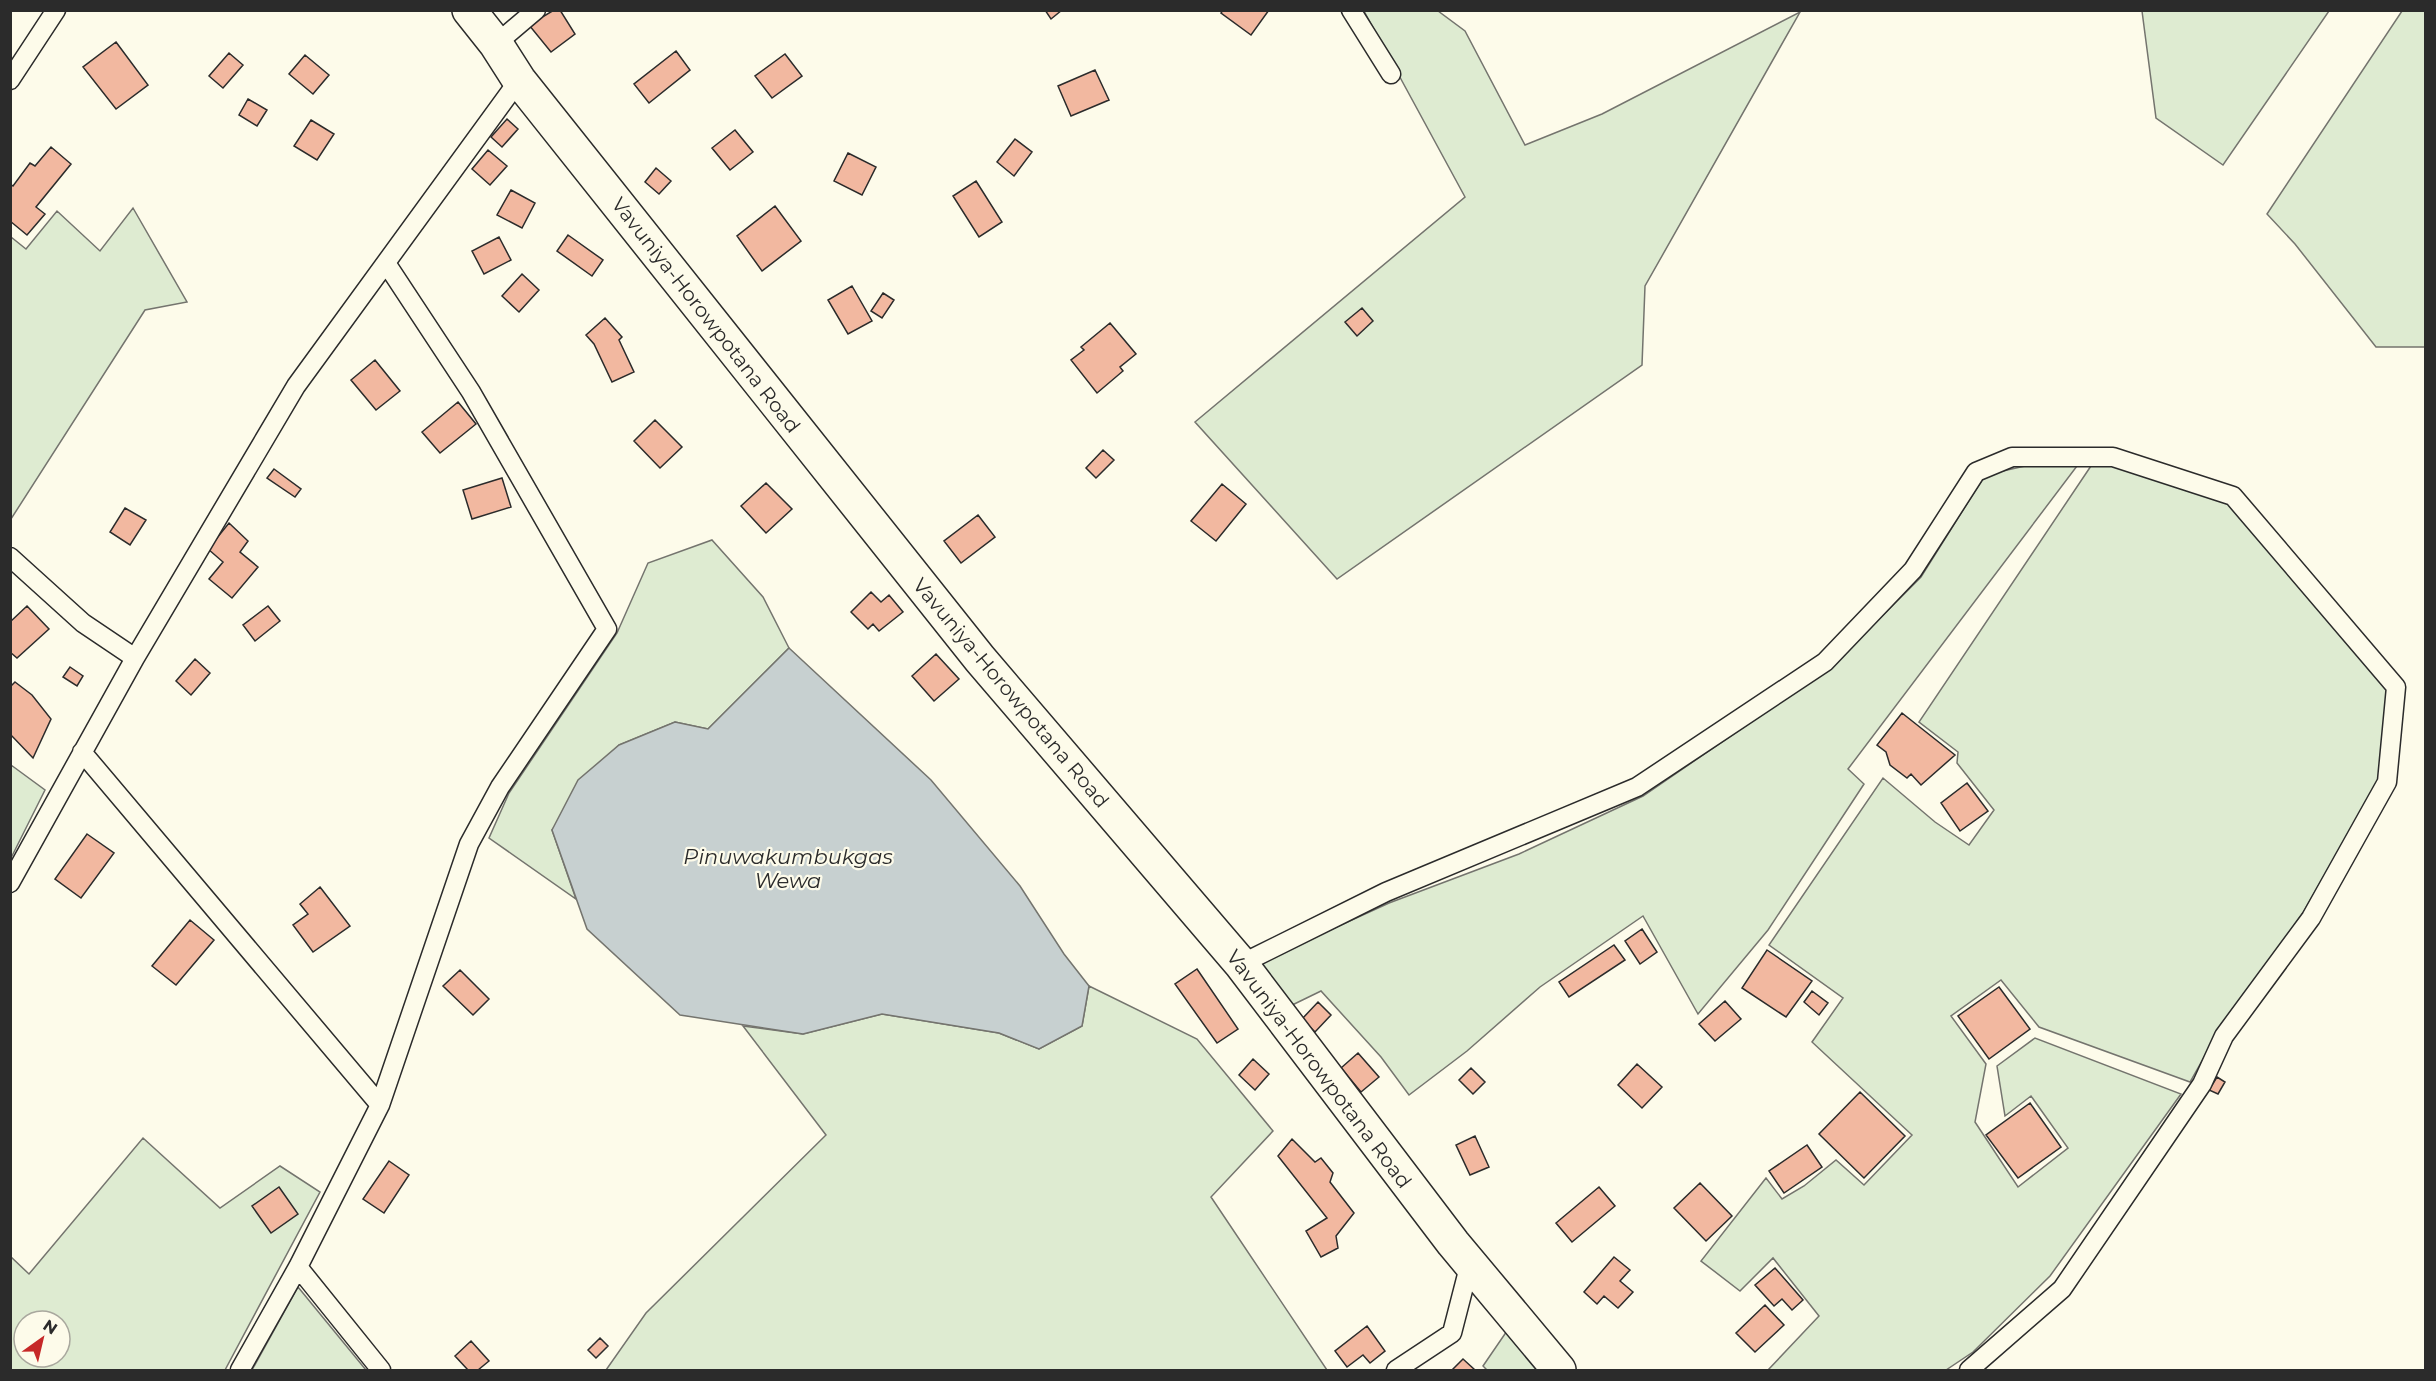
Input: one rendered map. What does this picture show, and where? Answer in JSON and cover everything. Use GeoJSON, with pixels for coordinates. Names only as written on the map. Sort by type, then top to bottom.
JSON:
{"type":"FeatureCollection","features":[{"type":"Feature","properties":{"kind":"highway","name":"Vavuniya-Horowpotana Road"},"geometry":{"type":"LineString","coordinates":[[469,10],[496,44],[519,80],[980,659],[1241,964],[1380,1149],[1559,1371]]}},
{"type":"Feature","properties":{"kind":"street"},"geometry":{"type":"LineString","coordinates":[[10,80],[56,10]]}},
{"type":"Feature","properties":{"kind":"street"},"geometry":{"type":"LineString","coordinates":[[496,44],[536,10]]}},
{"type":"Feature","properties":{"kind":"street"},"geometry":{"type":"LineString","coordinates":[[1352,10],[1391,74]]}},
{"type":"Feature","properties":{"kind":"street"},"geometry":{"type":"LineString","coordinates":[[10,884],[135,658],[296,386],[519,80]]}},
{"type":"Feature","properties":{"kind":"street"},"geometry":{"type":"LineString","coordinates":[[240,1371],[298,1267],[380,1105],[469,844],[500,787],[607,629],[471,392],[386,263]]}},
{"type":"Feature","properties":{"kind":"street"},"geometry":{"type":"LineString","coordinates":[[1241,964],[1386,892],[1637,787],[1805,675],[1824,662],[1913,570],[1976,472],[2012,457],[2113,457],[2233,496],[2396,687],[2387,782],[2311,918],[2224,1036],[2202,1084],[2062,1289],[1969,1371]]}},
{"type":"Feature","properties":{"kind":"street"},"geometry":{"type":"LineString","coordinates":[[10,557],[83,623],[135,658]]}},
{"type":"Feature","properties":{"kind":"street"},"geometry":{"type":"LineString","coordinates":[[82,752],[380,1105]]}},
{"type":"Feature","properties":{"kind":"street"},"geometry":{"type":"LineString","coordinates":[[1396,1371],[1452,1333],[1470,1263]]}},
{"type":"Feature","properties":{"kind":"street"},"geometry":{"type":"LineString","coordinates":[[298,1267],[381,1371]]}},
{"type":"Feature","properties":{"kind":"green space"},"geometry":{"type":"Polygon","coordinates":[[[2142,10],[2329,11],[2223,165],[2156,118],[2142,10]]]}},
{"type":"Feature","properties":{"kind":"green space"},"geometry":{"type":"Polygon","coordinates":[[[1364,11],[1438,11],[1465,31],[1525,145],[1602,114],[1800,12],[1645,286],[1642,365],[1337,579],[1195,422],[1465,197],[1364,11]]]}},
{"type":"Feature","properties":{"kind":"green space"},"geometry":{"type":"Polygon","coordinates":[[[2402,11],[2425,11],[2425,347],[2376,347],[2295,244],[2267,214],[2402,11]]]}},
{"type":"Feature","properties":{"kind":"green space"},"geometry":{"type":"Polygon","coordinates":[[[133,208],[187,302],[145,310],[11,519],[11,237],[26,249],[57,211],[100,251],[133,208]]]}},
{"type":"Feature","properties":{"kind":"green space"},"geometry":{"type":"Polygon","coordinates":[[[2095,460],[2231,501],[2387,690],[2379,780],[2301,916],[2219,1031],[2190,1082],[2039,1027],[2001,980],[1951,1016],[1986,1064],[1975,1122],[2018,1187],[2068,1148],[2031,1096],[2005,1116],[1997,1066],[2035,1038],[2181,1094],[2050,1276],[1973,1352],[1946,1370],[1768,1370],[1819,1316],[1773,1258],[1740,1291],[1701,1261],[1766,1178],[1782,1199],[1804,1186],[1836,1160],[1864,1185],[1912,1135],[1812,1042],[1843,998],[1769,945],[1883,778],[1935,822],[1969,845],[1994,810],[1957,763],[1958,752],[1919,722],[2095,460]]]}},
{"type":"Feature","properties":{"kind":"green space"},"geometry":{"type":"Polygon","coordinates":[[[2025,466],[2077,466],[1848,769],[1864,784],[1768,930],[1698,1014],[1643,916],[1540,987],[1467,1051],[1409,1095],[1381,1057],[1321,991],[1282,1010],[1251,966],[1389,903],[1519,854],[1643,796],[1830,668],[1921,577],[1985,475],[2025,466]]]}},
{"type":"Feature","properties":{"kind":"green space"},"geometry":{"type":"Polygon","coordinates":[[[712,540],[763,597],[789,648],[708,729],[675,722],[619,745],[552,830],[576,899],[489,838],[509,793],[617,633],[648,563],[712,540]]]}},
{"type":"Feature","properties":{"kind":"green space"},"geometry":{"type":"Polygon","coordinates":[[[11,765],[45,790],[11,858],[11,765]]]}},
{"type":"Feature","properties":{"kind":"green space"},"geometry":{"type":"Polygon","coordinates":[[[1089,986],[1197,1039],[1273,1131],[1211,1197],[1327,1370],[606,1370],[646,1313],[826,1135],[743,1026],[803,1034],[882,1014],[999,1033],[1039,1049],[1082,1026],[1089,986]]]}},
{"type":"Feature","properties":{"kind":"green space"},"geometry":{"type":"Polygon","coordinates":[[[143,1138],[220,1208],[280,1166],[320,1192],[225,1370],[11,1370],[10,1256],[29,1274],[143,1138]]]}},
{"type":"Feature","properties":{"kind":"green space"},"geometry":{"type":"Polygon","coordinates":[[[298,1287],[366,1370],[252,1370],[298,1287]]]}},
{"type":"Feature","properties":{"kind":"green space"},"geometry":{"type":"Polygon","coordinates":[[[1511,1325],[1545,1370],[1487,1370],[1483,1366],[1511,1325]]]}},
{"type":"Feature","properties":{"kind":"water","name":"Pinuwakumbukgas Wewa"},"geometry":{"type":"Polygon","coordinates":[[[789,648],[931,780],[1020,886],[1064,954],[1089,986],[1082,1026],[1039,1049],[999,1033],[882,1014],[803,1034],[680,1015],[587,929],[552,830],[578,780],[619,745],[675,722],[708,729],[789,648]]]}},
{"type":"Feature","properties":{"kind":"building"},"geometry":{"type":"Polygon","coordinates":[[[554,10],[560,10],[575,34],[551,52],[529,25],[554,10]]]}},
{"type":"Feature","properties":{"kind":"building"},"geometry":{"type":"Polygon","coordinates":[[[1045,10],[1062,10],[1051,19],[1045,10]]]}},
{"type":"Feature","properties":{"kind":"building"},"geometry":{"type":"Polygon","coordinates":[[[1223,10],[1269,10],[1251,35],[1221,13],[1223,10]]]}},
{"type":"Feature","properties":{"kind":"building"},"geometry":{"type":"Polygon","coordinates":[[[116,42],[148,85],[116,109],[83,67],[116,42]]]}},
{"type":"Feature","properties":{"kind":"building"},"geometry":{"type":"Polygon","coordinates":[[[676,51],[690,70],[649,103],[634,84],[676,51]]]}},
{"type":"Feature","properties":{"kind":"building"},"geometry":{"type":"Polygon","coordinates":[[[229,53],[243,65],[223,88],[209,76],[229,53]]]}},
{"type":"Feature","properties":{"kind":"building"},"geometry":{"type":"Polygon","coordinates":[[[785,54],[802,76],[772,98],[755,76],[785,54]]]}},
{"type":"Feature","properties":{"kind":"building"},"geometry":{"type":"Polygon","coordinates":[[[305,55],[329,75],[313,94],[289,74],[305,55]]]}},
{"type":"Feature","properties":{"kind":"building"},"geometry":{"type":"Polygon","coordinates":[[[1095,70],[1109,100],[1071,116],[1058,86],[1095,70]]]}},
{"type":"Feature","properties":{"kind":"building"},"geometry":{"type":"Polygon","coordinates":[[[248,99],[267,110],[257,126],[239,115],[248,99]]]}},
{"type":"Feature","properties":{"kind":"building"},"geometry":{"type":"Polygon","coordinates":[[[507,119],[518,129],[502,147],[491,137],[507,119]]]}},
{"type":"Feature","properties":{"kind":"building"},"geometry":{"type":"Polygon","coordinates":[[[311,120],[334,134],[317,160],[294,146],[311,120]]]}},
{"type":"Feature","properties":{"kind":"building"},"geometry":{"type":"Polygon","coordinates":[[[735,130],[753,152],[730,170],[712,148],[735,130]]]}},
{"type":"Feature","properties":{"kind":"building"},"geometry":{"type":"Polygon","coordinates":[[[1015,139],[1032,152],[1014,176],[997,162],[1015,139]]]}},
{"type":"Feature","properties":{"kind":"building"},"geometry":{"type":"Polygon","coordinates":[[[51,147],[71,164],[36,207],[45,214],[27,235],[10,221],[10,184],[13,186],[30,163],[35,166],[51,147]]]}},
{"type":"Feature","properties":{"kind":"building"},"geometry":{"type":"Polygon","coordinates":[[[488,150],[507,166],[490,185],[472,169],[488,150]]]}},
{"type":"Feature","properties":{"kind":"building"},"geometry":{"type":"Polygon","coordinates":[[[848,153],[876,167],[862,195],[834,181],[848,153]]]}},
{"type":"Feature","properties":{"kind":"building"},"geometry":{"type":"Polygon","coordinates":[[[656,168],[671,181],[659,194],[645,182],[656,168]]]}},
{"type":"Feature","properties":{"kind":"building"},"geometry":{"type":"Polygon","coordinates":[[[976,181],[1002,222],[979,237],[953,196],[976,181]]]}},
{"type":"Feature","properties":{"kind":"building"},"geometry":{"type":"Polygon","coordinates":[[[511,190],[535,203],[522,228],[497,215],[511,190]]]}},
{"type":"Feature","properties":{"kind":"building"},"geometry":{"type":"Polygon","coordinates":[[[775,206],[801,241],[762,271],[737,236],[775,206]]]}},
{"type":"Feature","properties":{"kind":"building"},"geometry":{"type":"Polygon","coordinates":[[[568,235],[603,260],[592,276],[557,251],[568,235]]]}},
{"type":"Feature","properties":{"kind":"building"},"geometry":{"type":"Polygon","coordinates":[[[499,237],[511,260],[484,274],[472,251],[499,237]]]}},
{"type":"Feature","properties":{"kind":"building"},"geometry":{"type":"Polygon","coordinates":[[[522,274],[539,290],[519,312],[502,296],[522,274]]]}},
{"type":"Feature","properties":{"kind":"building"},"geometry":{"type":"Polygon","coordinates":[[[852,286],[872,321],[848,334],[828,300],[852,286]]]}},
{"type":"Feature","properties":{"kind":"building"},"geometry":{"type":"Polygon","coordinates":[[[883,293],[894,300],[882,318],[871,311],[883,293]]]}},
{"type":"Feature","properties":{"kind":"building"},"geometry":{"type":"Polygon","coordinates":[[[1362,308],[1373,321],[1357,336],[1345,322],[1362,308]]]}},
{"type":"Feature","properties":{"kind":"building"},"geometry":{"type":"Polygon","coordinates":[[[605,318],[622,337],[619,340],[634,372],[612,382],[594,344],[586,335],[605,318]]]}},
{"type":"Feature","properties":{"kind":"building"},"geometry":{"type":"Polygon","coordinates":[[[1110,323],[1136,354],[1120,367],[1123,371],[1097,393],[1071,360],[1084,350],[1081,347],[1110,323]]]}},
{"type":"Feature","properties":{"kind":"building"},"geometry":{"type":"Polygon","coordinates":[[[375,360],[400,391],[376,410],[351,380],[375,360]]]}},
{"type":"Feature","properties":{"kind":"building"},"geometry":{"type":"Polygon","coordinates":[[[458,402],[476,424],[440,453],[422,432],[458,402]]]}},
{"type":"Feature","properties":{"kind":"building"},"geometry":{"type":"Polygon","coordinates":[[[655,420],[682,447],[660,468],[634,441],[655,420]]]}},
{"type":"Feature","properties":{"kind":"building"},"geometry":{"type":"Polygon","coordinates":[[[1103,450],[1114,460],[1096,478],[1086,468],[1103,450]]]}},
{"type":"Feature","properties":{"kind":"building"},"geometry":{"type":"Polygon","coordinates":[[[274,469],[301,489],[295,497],[267,478],[274,469]]]}},
{"type":"Feature","properties":{"kind":"building"},"geometry":{"type":"Polygon","coordinates":[[[502,478],[511,507],[472,519],[463,490],[502,478]]]}},
{"type":"Feature","properties":{"kind":"building"},"geometry":{"type":"Polygon","coordinates":[[[766,483],[792,509],[766,533],[741,506],[766,483]]]}},
{"type":"Feature","properties":{"kind":"building"},"geometry":{"type":"Polygon","coordinates":[[[1222,484],[1246,504],[1216,541],[1191,521],[1222,484]]]}},
{"type":"Feature","properties":{"kind":"building"},"geometry":{"type":"Polygon","coordinates":[[[125,508],[146,520],[130,545],[110,532],[125,508]]]}},
{"type":"Feature","properties":{"kind":"building"},"geometry":{"type":"Polygon","coordinates":[[[978,515],[995,537],[961,563],[944,541],[978,515]]]}},
{"type":"Feature","properties":{"kind":"building"},"geometry":{"type":"Polygon","coordinates":[[[229,523],[248,541],[240,552],[258,567],[232,598],[209,579],[223,562],[208,549],[229,523]]]}},
{"type":"Feature","properties":{"kind":"building"},"geometry":{"type":"Polygon","coordinates":[[[871,592],[881,602],[889,595],[903,612],[879,631],[873,624],[868,629],[851,612],[871,592]]]}},
{"type":"Feature","properties":{"kind":"building"},"geometry":{"type":"Polygon","coordinates":[[[27,606],[49,629],[17,658],[10,652],[10,622],[27,606]]]}},
{"type":"Feature","properties":{"kind":"building"},"geometry":{"type":"Polygon","coordinates":[[[268,606],[280,621],[255,641],[243,625],[268,606]]]}},
{"type":"Feature","properties":{"kind":"building"},"geometry":{"type":"Polygon","coordinates":[[[936,654],[959,679],[934,701],[912,676],[936,654]]]}},
{"type":"Feature","properties":{"kind":"building"},"geometry":{"type":"Polygon","coordinates":[[[195,659],[210,673],[191,695],[176,681],[195,659]]]}},
{"type":"Feature","properties":{"kind":"building"},"geometry":{"type":"Polygon","coordinates":[[[70,667],[83,676],[77,686],[63,677],[70,667]]]}},
{"type":"Feature","properties":{"kind":"building"},"geometry":{"type":"Polygon","coordinates":[[[15,682],[32,695],[51,719],[33,758],[10,734],[10,687],[15,682]]]}},
{"type":"Feature","properties":{"kind":"building"},"geometry":{"type":"Polygon","coordinates":[[[1902,713],[1955,755],[1921,785],[1911,774],[1907,778],[1890,765],[1886,752],[1877,745],[1902,713]]]}},
{"type":"Feature","properties":{"kind":"building"},"geometry":{"type":"Polygon","coordinates":[[[1967,783],[1988,811],[1960,831],[1941,803],[1967,783]]]}},
{"type":"Feature","properties":{"kind":"building"},"geometry":{"type":"Polygon","coordinates":[[[87,834],[114,853],[81,898],[55,879],[87,834]]]}},
{"type":"Feature","properties":{"kind":"building"},"geometry":{"type":"Polygon","coordinates":[[[320,887],[350,926],[313,952],[293,925],[308,914],[300,904],[320,887]]]}},
{"type":"Feature","properties":{"kind":"building"},"geometry":{"type":"Polygon","coordinates":[[[190,920],[214,940],[176,985],[152,966],[190,920]]]}},
{"type":"Feature","properties":{"kind":"building"},"geometry":{"type":"Polygon","coordinates":[[[1642,929],[1657,952],[1640,964],[1625,941],[1642,929]]]}},
{"type":"Feature","properties":{"kind":"building"},"geometry":{"type":"Polygon","coordinates":[[[1614,945],[1625,960],[1569,997],[1559,982],[1614,945]]]}},
{"type":"Feature","properties":{"kind":"building"},"geometry":{"type":"Polygon","coordinates":[[[1767,950],[1812,981],[1786,1017],[1742,988],[1767,950]]]}},
{"type":"Feature","properties":{"kind":"building"},"geometry":{"type":"Polygon","coordinates":[[[1197,969],[1238,1029],[1217,1043],[1175,984],[1197,969]]]}},
{"type":"Feature","properties":{"kind":"building"},"geometry":{"type":"Polygon","coordinates":[[[460,970],[489,999],[473,1015],[443,986],[460,970]]]}},
{"type":"Feature","properties":{"kind":"building"},"geometry":{"type":"Polygon","coordinates":[[[1999,987],[2030,1029],[1989,1059],[1958,1016],[1999,987]]]}},
{"type":"Feature","properties":{"kind":"building"},"geometry":{"type":"Polygon","coordinates":[[[1812,991],[1828,1003],[1819,1015],[1804,1002],[1812,991]]]}},
{"type":"Feature","properties":{"kind":"building"},"geometry":{"type":"Polygon","coordinates":[[[1725,1001],[1741,1019],[1715,1041],[1699,1024],[1725,1001]]]}},
{"type":"Feature","properties":{"kind":"building"},"geometry":{"type":"Polygon","coordinates":[[[1318,1002],[1331,1015],[1315,1032],[1302,1019],[1318,1002]]]}},
{"type":"Feature","properties":{"kind":"building"},"geometry":{"type":"Polygon","coordinates":[[[1358,1053],[1379,1077],[1361,1092],[1341,1068],[1358,1053]]]}},
{"type":"Feature","properties":{"kind":"building"},"geometry":{"type":"Polygon","coordinates":[[[1253,1059],[1269,1074],[1255,1090],[1239,1075],[1253,1059]]]}},
{"type":"Feature","properties":{"kind":"building"},"geometry":{"type":"Polygon","coordinates":[[[1637,1064],[1662,1087],[1642,1108],[1618,1085],[1637,1064]]]}},
{"type":"Feature","properties":{"kind":"building"},"geometry":{"type":"Polygon","coordinates":[[[1471,1068],[1485,1082],[1473,1094],[1459,1080],[1471,1068]]]}},
{"type":"Feature","properties":{"kind":"building"},"geometry":{"type":"Polygon","coordinates":[[[2217,1077],[2225,1082],[2218,1094],[2209,1090],[2217,1077]]]}},
{"type":"Feature","properties":{"kind":"building"},"geometry":{"type":"Polygon","coordinates":[[[1860,1092],[1905,1136],[1864,1178],[1819,1134],[1860,1092]]]}},
{"type":"Feature","properties":{"kind":"building"},"geometry":{"type":"Polygon","coordinates":[[[2030,1103],[2061,1147],[2018,1178],[1986,1135],[2030,1103]]]}},
{"type":"Feature","properties":{"kind":"building"},"geometry":{"type":"Polygon","coordinates":[[[1475,1136],[1489,1167],[1470,1175],[1456,1145],[1475,1136]]]}},
{"type":"Feature","properties":{"kind":"building"},"geometry":{"type":"Polygon","coordinates":[[[1292,1139],[1315,1162],[1321,1158],[1333,1173],[1330,1182],[1354,1213],[1336,1236],[1338,1248],[1321,1257],[1306,1231],[1327,1218],[1278,1156],[1292,1139]]]}},
{"type":"Feature","properties":{"kind":"building"},"geometry":{"type":"Polygon","coordinates":[[[1807,1145],[1822,1167],[1784,1193],[1769,1171],[1807,1145]]]}},
{"type":"Feature","properties":{"kind":"building"},"geometry":{"type":"Polygon","coordinates":[[[389,1161],[409,1175],[384,1213],[363,1199],[389,1161]]]}},
{"type":"Feature","properties":{"kind":"building"},"geometry":{"type":"Polygon","coordinates":[[[1700,1183],[1732,1216],[1706,1241],[1674,1208],[1700,1183]]]}},
{"type":"Feature","properties":{"kind":"building"},"geometry":{"type":"Polygon","coordinates":[[[279,1187],[298,1214],[271,1233],[252,1206],[279,1187]]]}},
{"type":"Feature","properties":{"kind":"building"},"geometry":{"type":"Polygon","coordinates":[[[1599,1187],[1615,1206],[1572,1242],[1556,1223],[1599,1187]]]}},
{"type":"Feature","properties":{"kind":"building"},"geometry":{"type":"Polygon","coordinates":[[[1614,1257],[1630,1270],[1620,1281],[1633,1292],[1618,1308],[1604,1296],[1597,1304],[1584,1292],[1614,1257]]]}},
{"type":"Feature","properties":{"kind":"building"},"geometry":{"type":"Polygon","coordinates":[[[1775,1268],[1803,1300],[1792,1310],[1782,1299],[1774,1306],[1755,1285],[1775,1268]]]}},
{"type":"Feature","properties":{"kind":"building"},"geometry":{"type":"Polygon","coordinates":[[[1765,1305],[1784,1325],[1755,1352],[1736,1333],[1765,1305]]]}},
{"type":"Feature","properties":{"kind":"building"},"geometry":{"type":"Polygon","coordinates":[[[1367,1326],[1385,1351],[1370,1363],[1363,1355],[1347,1367],[1335,1351],[1367,1326]]]}},
{"type":"Feature","properties":{"kind":"building"},"geometry":{"type":"Polygon","coordinates":[[[600,1338],[608,1346],[596,1358],[588,1350],[600,1338]]]}},
{"type":"Feature","properties":{"kind":"building"},"geometry":{"type":"Polygon","coordinates":[[[471,1341],[489,1361],[478,1370],[468,1370],[455,1356],[471,1341]]]}},
{"type":"Feature","properties":{"kind":"building"},"geometry":{"type":"Polygon","coordinates":[[[1463,1359],[1475,1370],[1452,1370],[1463,1359]]]}}]}
